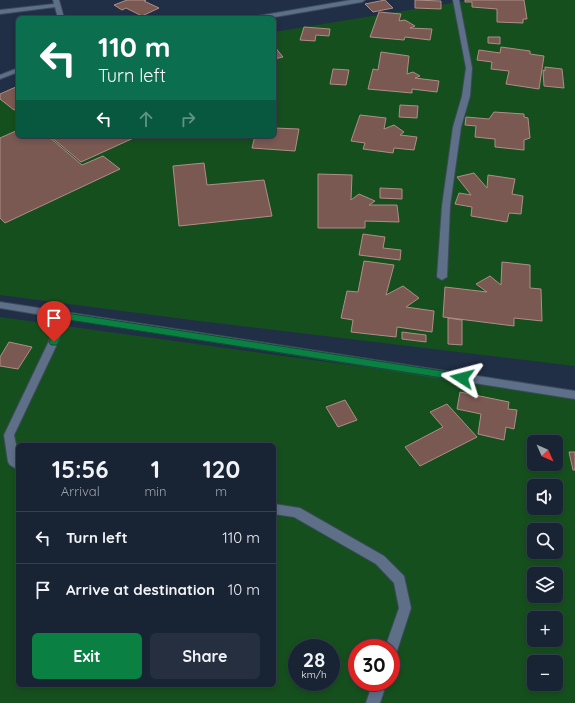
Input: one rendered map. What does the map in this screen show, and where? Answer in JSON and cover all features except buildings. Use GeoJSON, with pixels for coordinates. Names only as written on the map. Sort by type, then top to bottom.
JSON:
{"type":"FeatureCollection","features":[{"type":"Feature","properties":{"kind":"street"},"geometry":{"type":"LineString","coordinates":[[270,16],[362,0]]}},
{"type":"Feature","properties":{"kind":"street"},"geometry":{"type":"LineString","coordinates":[[442,278],[446,206],[457,127],[466,96],[469,68],[456,0]]}},
{"type":"Feature","properties":{"kind":"street"},"geometry":{"type":"LineString","coordinates":[[0,12],[57,2],[60,16]]}},
{"type":"Feature","properties":{"kind":"street"},"geometry":{"type":"LineString","coordinates":[[0,76],[16,71]]}},
{"type":"Feature","properties":{"kind":"street"},"geometry":{"type":"LineString","coordinates":[[0,305],[575,395]]}},
{"type":"Feature","properties":{"kind":"street"},"geometry":{"type":"LineString","coordinates":[[16,464],[14,462],[9,434],[66,316]]}},
{"type":"Feature","properties":{"kind":"street"},"geometry":{"type":"LineString","coordinates":[[276,509],[296,512],[380,560],[400,580],[405,608],[394,639]]}},
{"type":"Feature","properties":{"kind":"street"},"geometry":{"type":"LineString","coordinates":[[373,703],[377,691]]}},
{"type":"Feature","properties":{"kind":"green space"},"geometry":{"type":"Polygon","coordinates":[[[471,0],[575,0],[575,366],[199,321],[0,295],[0,97],[16,92],[16,138],[276,138],[276,32],[471,0]]]}},
{"type":"Feature","properties":{"kind":"green space"},"geometry":{"type":"Polygon","coordinates":[[[0,317],[575,396],[575,703],[0,703],[0,317]]]}},
{"type":"Feature","properties":{"kind":"route"},"geometry":{"type":"LineString","coordinates":[[54,342],[66,316],[462,378]]}}]}
